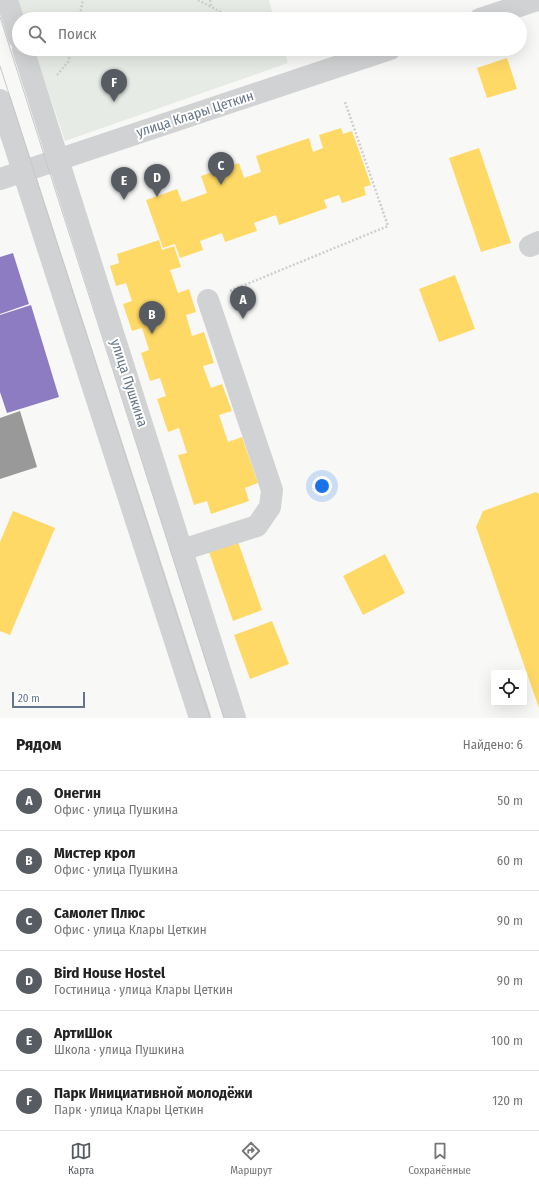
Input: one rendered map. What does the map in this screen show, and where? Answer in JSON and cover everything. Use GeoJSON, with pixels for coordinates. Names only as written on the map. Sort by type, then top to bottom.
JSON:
{"type":"FeatureCollection","features":[{"type":"Feature","properties":{"kind":"street"},"geometry":{"type":"LineString","coordinates":[[7,0],[12,16]]}},
{"type":"Feature","properties":{"kind":"street"},"geometry":{"type":"LineString","coordinates":[[501,12],[538,0]]}},
{"type":"Feature","properties":{"kind":"street","name":"улица Пушкина"},"geometry":{"type":"LineString","coordinates":[[25,56],[235,718]]}},
{"type":"Feature","properties":{"kind":"street","name":"улица Клары Цеткин"},"geometry":{"type":"LineString","coordinates":[[0,179],[369,56]]}},
{"type":"Feature","properties":{"kind":"street"},"geometry":{"type":"LineString","coordinates":[[0,100],[200,718]]}},
{"type":"Feature","properties":{"kind":"street"},"geometry":{"type":"LineString","coordinates":[[182,550],[257,526],[270,507],[272,490],[208,300]]}},
{"type":"Feature","properties":{"kind":"path"},"geometry":{"type":"LineString","coordinates":[[80,12],[83,0]]}},
{"type":"Feature","properties":{"kind":"path"},"geometry":{"type":"LineString","coordinates":[[198,0],[221,12]]}},
{"type":"Feature","properties":{"kind":"path"},"geometry":{"type":"LineString","coordinates":[[210,0],[211,7]]}},
{"type":"Feature","properties":{"kind":"path"},"geometry":{"type":"LineString","coordinates":[[57,75],[68,62],[70,56]]}},
{"type":"Feature","properties":{"kind":"path"},"geometry":{"type":"LineString","coordinates":[[208,300],[388,226],[345,102]]}},
{"type":"Feature","properties":{"kind":"shaded area"},"geometry":{"type":"Polygon","coordinates":[[[18,0],[269,0],[272,12],[22,12],[18,0]]]}},
{"type":"Feature","properties":{"kind":"shaded area"},"geometry":{"type":"Polygon","coordinates":[[[36,56],[286,56],[288,63],[65,141],[36,56]]]}},
{"type":"Feature","properties":{"kind":"building: Жильё"},"geometry":{"type":"Polygon","coordinates":[[[507,58],[517,89],[487,98],[477,68],[507,58]]]}},
{"type":"Feature","properties":{"kind":"building: Жильё"},"geometry":{"type":"Polygon","coordinates":[[[341,128],[343,134],[352,131],[371,185],[364,187],[366,195],[342,203],[339,195],[324,200],[327,208],[279,225],[276,215],[254,223],[257,231],[225,242],[222,233],[200,241],[203,250],[180,258],[175,244],[163,248],[146,200],[177,189],[182,202],[207,193],[201,176],[239,163],[244,178],[261,172],[256,156],[309,138],[313,152],[323,148],[319,135],[341,128]]]}},
{"type":"Feature","properties":{"kind":"building: Жильё"},"geometry":{"type":"Polygon","coordinates":[[[479,148],[511,243],[481,252],[449,158],[479,148]]]}},
{"type":"Feature","properties":{"kind":"building: Жильё"},"geometry":{"type":"Polygon","coordinates":[[[159,240],[162,250],[174,246],[181,267],[170,270],[178,293],[189,289],[196,312],[186,315],[192,336],[204,332],[214,363],[203,366],[211,388],[222,384],[232,411],[219,415],[228,442],[242,437],[258,483],[245,488],[249,501],[211,514],[207,501],[194,505],[178,455],[187,453],[179,428],[168,432],[157,399],[166,396],[160,378],[150,381],[141,353],[149,350],[142,328],[132,331],[123,304],[132,301],[126,283],[116,286],[110,266],[119,263],[117,254],[159,240]]]}},
{"type":"Feature","properties":{"kind":"building: Жильё"},"geometry":{"type":"Polygon","coordinates":[[[455,275],[475,329],[439,342],[419,289],[455,275]]]}},
{"type":"Feature","properties":{"kind":"building: Жильё"},"geometry":{"type":"Polygon","coordinates":[[[536,492],[539,494],[539,708],[476,527],[483,511],[536,492]]]}},
{"type":"Feature","properties":{"kind":"building: Жильё"},"geometry":{"type":"Polygon","coordinates":[[[13,511],[55,528],[10,635],[0,631],[0,542],[13,511]]]}},
{"type":"Feature","properties":{"kind":"building: Жильё"},"geometry":{"type":"Polygon","coordinates":[[[238,542],[262,610],[233,621],[209,552],[238,542]]]}},
{"type":"Feature","properties":{"kind":"building: Жильё"},"geometry":{"type":"Polygon","coordinates":[[[385,554],[405,593],[363,615],[343,576],[385,554]]]}},
{"type":"Feature","properties":{"kind":"building: Жильё"},"geometry":{"type":"Polygon","coordinates":[[[272,621],[289,664],[250,679],[234,635],[272,621]]]}},
{"type":"Feature","properties":{"kind":"building: Офисы"},"geometry":{"type":"Polygon","coordinates":[[[13,253],[29,304],[0,314],[0,257],[13,253]]]}},
{"type":"Feature","properties":{"kind":"building: Офисы"},"geometry":{"type":"Polygon","coordinates":[[[31,305],[59,397],[7,413],[0,392],[0,315],[31,305]]]}},
{"type":"Feature","properties":{"kind":"building: Промзона"},"geometry":{"type":"Polygon","coordinates":[[[20,411],[37,467],[0,479],[0,418],[20,411]]]}},
{"type":"Feature","properties":{"kind":"tram line"},"geometry":{"type":"LineString","coordinates":[[0,17],[12,55]]}},
{"type":"Feature","properties":{"kind":"tram line"},"geometry":{"type":"LineString","coordinates":[[12,56],[224,718]]}},
{"type":"Feature","properties":{"kind":"tram line"},"geometry":{"type":"LineString","coordinates":[[0,66],[210,718]]}},
{"type":"Feature","properties":{"kind":"place","name":"Парк Инициативной молодёжи"},"geometry":{"type":"Point","coordinates":[114,102]}},
{"type":"Feature","properties":{"kind":"place","name":"Самолет Плюс"},"geometry":{"type":"Point","coordinates":[221,185]}},
{"type":"Feature","properties":{"kind":"place","name":"Bird House Hostel"},"geometry":{"type":"Point","coordinates":[157,197]}},
{"type":"Feature","properties":{"kind":"place","name":"АртиШок"},"geometry":{"type":"Point","coordinates":[124,200]}},
{"type":"Feature","properties":{"kind":"place","name":"Онегин"},"geometry":{"type":"Point","coordinates":[243,319]}},
{"type":"Feature","properties":{"kind":"place","name":"Мистер крол"},"geometry":{"type":"Point","coordinates":[152,334]}}]}
